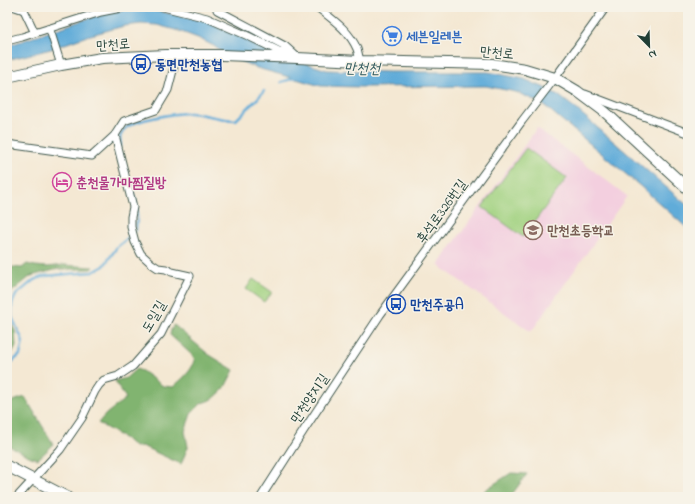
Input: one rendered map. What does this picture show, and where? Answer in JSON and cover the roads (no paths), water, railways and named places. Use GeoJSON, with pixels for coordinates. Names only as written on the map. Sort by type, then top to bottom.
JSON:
{"type":"FeatureCollection","features":[{"type":"Feature","properties":{"kind":"street"},"geometry":{"type":"LineString","coordinates":[[15,7],[24,8],[34,31]]}},
{"type":"Feature","properties":{"kind":"street"},"geometry":{"type":"LineString","coordinates":[[7,38],[17,38],[99,9],[109,7]]}},
{"type":"Feature","properties":{"kind":"street"},"geometry":{"type":"LineString","coordinates":[[7,41],[48,30],[101,12],[126,7]]}},
{"type":"Feature","properties":{"kind":"street"},"geometry":{"type":"LineString","coordinates":[[163,7],[207,18],[294,58]]}},
{"type":"Feature","properties":{"kind":"street"},"geometry":{"type":"LineString","coordinates":[[216,7],[217,10],[285,46],[294,58]]}},
{"type":"Feature","properties":{"kind":"street"},"geometry":{"type":"LineString","coordinates":[[317,7],[340,24],[347,32],[357,48],[360,61]]}},
{"type":"Feature","properties":{"kind":"street"},"geometry":{"type":"LineString","coordinates":[[555,78],[606,7]]}},
{"type":"Feature","properties":{"kind":"street"},"geometry":{"type":"LineString","coordinates":[[48,30],[61,65]]}},
{"type":"Feature","properties":{"kind":"street"},"geometry":{"type":"LineString","coordinates":[[7,144],[92,156],[115,135],[124,121],[156,110],[168,90],[177,55]]}},
{"type":"Feature","properties":{"kind":"street","name":"만천로"},"geometry":{"type":"LineString","coordinates":[[7,77],[102,58],[177,55],[222,55],[360,61],[492,64],[525,69],[555,78],[577,91],[605,112],[688,189]]}},
{"type":"Feature","properties":{"kind":"street","name":"후석로326번길"},"geometry":{"type":"LineString","coordinates":[[380,315],[555,78]]}},
{"type":"Feature","properties":{"kind":"street","name":"만천로"},"geometry":{"type":"LineString","coordinates":[[577,91],[688,133]]}},
{"type":"Feature","properties":{"kind":"street","name":"도일길"},"geometry":{"type":"LineString","coordinates":[[17,497],[60,450],[82,418],[99,385],[104,380],[118,376],[133,366],[161,334],[190,276],[158,268],[142,254],[132,234],[131,222],[133,207],[115,135]]}},
{"type":"Feature","properties":{"kind":"street","name":"만천양지길"},"geometry":{"type":"LineString","coordinates":[[261,497],[380,315]]}},
{"type":"Feature","properties":{"kind":"street"},"geometry":{"type":"LineString","coordinates":[[7,466],[67,497]]}},
{"type":"Feature","properties":{"kind":"water"},"geometry":{"type":"Polygon","coordinates":[[[127,9],[152,10],[207,21],[248,40],[265,50],[327,70],[389,72],[488,72],[524,79],[558,95],[575,108],[688,206],[688,229],[640,186],[545,106],[516,92],[486,86],[321,86],[257,68],[225,55],[214,46],[198,38],[157,25],[141,24],[124,26],[87,36],[51,49],[7,60],[7,46],[101,14],[127,9]]]}},
{"type":"Feature","properties":{"kind":"waterway"},"geometry":{"type":"LineString","coordinates":[[281,82],[295,78]]}},
{"type":"Feature","properties":{"kind":"waterway"},"geometry":{"type":"LineString","coordinates":[[121,146],[120,137],[123,131],[132,124],[148,119],[167,115],[190,113],[236,120],[264,91]]}},
{"type":"Feature","properties":{"kind":"waterway"},"geometry":{"type":"LineString","coordinates":[[132,185],[137,208],[136,231]]}},
{"type":"Feature","properties":{"kind":"waterway"},"geometry":{"type":"LineString","coordinates":[[7,366],[20,355],[23,341],[12,317],[12,304],[16,295],[34,280],[45,276],[93,272],[104,266],[117,247],[128,238]]}},
{"type":"Feature","properties":{"kind":"place","name":"세븐일레븐"},"geometry":{"type":"Point","coordinates":[392,36]}},
{"type":"Feature","properties":{"kind":"place","name":"동면만천농협"},"geometry":{"type":"Point","coordinates":[141,64]}},
{"type":"Feature","properties":{"kind":"place","name":"춘천물가마찜질방"},"geometry":{"type":"Point","coordinates":[62,182]}},
{"type":"Feature","properties":{"kind":"place","name":"만천초등학교"},"geometry":{"type":"Point","coordinates":[533,230]}},
{"type":"Feature","properties":{"kind":"place","name":"만천주공A"},"geometry":{"type":"Point","coordinates":[396,304]}},
{"type":"Feature","properties":{"kind":"water label","name":"만천천"},"geometry":{"type":"Point","coordinates":[362,68]}}]}
